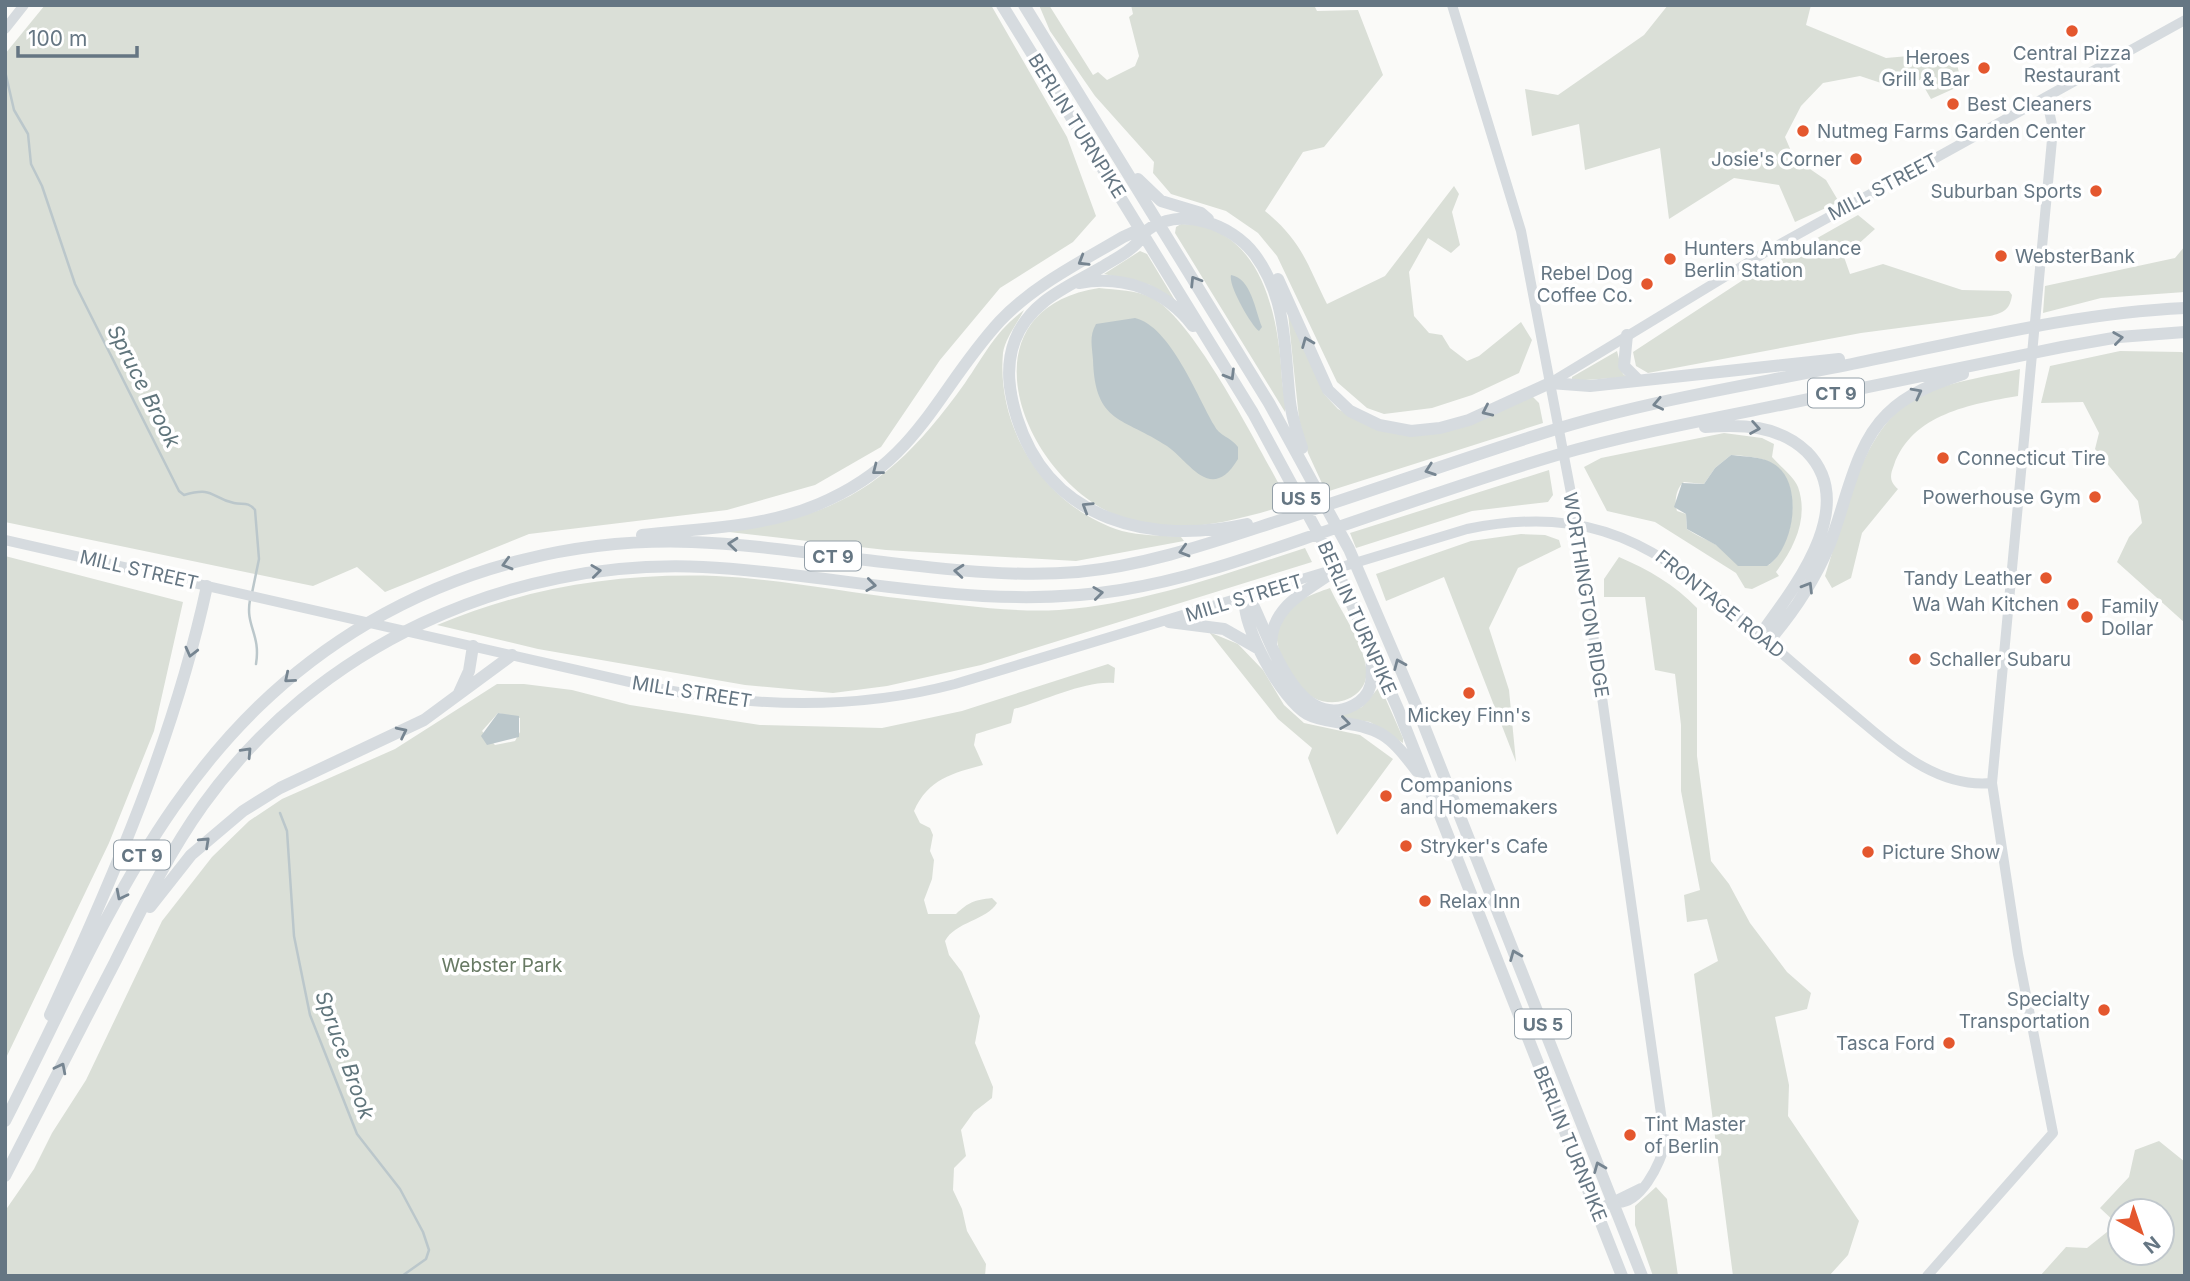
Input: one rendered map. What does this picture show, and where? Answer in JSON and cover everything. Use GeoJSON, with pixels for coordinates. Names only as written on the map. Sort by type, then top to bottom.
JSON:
{"type":"FeatureCollection","features":[{"type":"Feature","properties":{"kind":"highway","name":"BERLIN TURNPIKE"},"geometry":{"type":"LineString","coordinates":[[1003,5],[1212,346],[1307,508],[1370,642],[1622,1276]]}},
{"type":"Feature","properties":{"kind":"highway","name":"BERLIN TURNPIKE"},"geometry":{"type":"LineString","coordinates":[[1024,5],[1306,466],[1349,549],[1402,669],[1642,1276]]}},
{"type":"Feature","properties":{"kind":"highway"},"geometry":{"type":"LineString","coordinates":[[1123,165],[1158,199],[1201,213],[1213,224],[1239,238],[1260,262],[1273,272],[1283,289],[1328,390],[1346,409],[1365,420],[1403,430],[1440,428],[1469,420],[1550,383],[1582,386],[1847,358],[1869,361]]}},
{"type":"Feature","properties":{"kind":"highway"},"geometry":{"type":"LineString","coordinates":[[1213,224],[1186,220],[1160,224],[1143,233],[1134,247],[1042,303],[1026,319],[1015,341],[1009,366],[1011,395],[1021,429],[1052,477],[1094,512],[1140,529],[1184,533],[1278,521]]}},
{"type":"Feature","properties":{"kind":"highway"},"geometry":{"type":"LineString","coordinates":[[601,545],[635,535],[771,520],[807,509],[854,486],[883,466],[915,436],[989,335],[1014,307],[1123,237],[1136,232],[1143,233]]}},
{"type":"Feature","properties":{"kind":"highway"},"geometry":{"type":"LineString","coordinates":[[1260,262],[1280,306],[1291,409],[1306,466]]}},
{"type":"Feature","properties":{"kind":"highway"},"geometry":{"type":"LineString","coordinates":[[1069,285],[1105,280],[1152,291],[1176,307],[1212,346]]}},
{"type":"Feature","properties":{"kind":"highway","name":"CT 9"},"geometry":{"type":"LineString","coordinates":[[5,1121],[143,853],[189,782],[226,738],[264,700],[344,638],[398,606],[450,583],[503,566],[601,545],[659,541],[709,542],[960,571],[1041,574],[1099,569],[1155,559],[1574,424],[2054,323],[2110,314],[2185,308]]}},
{"type":"Feature","properties":{"kind":"highway","name":"CT 9"},"geometry":{"type":"LineString","coordinates":[[5,1176],[177,843],[223,779],[291,709],[378,646],[436,615],[501,592],[561,576],[656,566],[740,570],[971,597],[1074,596],[1179,579],[1579,449],[2052,349],[2119,337],[2185,332]]}},
{"type":"Feature","properties":{"kind":"highway"},"geometry":{"type":"LineString","coordinates":[[1627,335],[1624,364],[1629,374],[1639,381]]}},
{"type":"Feature","properties":{"kind":"highway"},"geometry":{"type":"LineString","coordinates":[[1764,638],[1797,604],[1818,569],[1866,447],[1880,421],[1912,395],[1984,363]]}},
{"type":"Feature","properties":{"kind":"highway"},"geometry":{"type":"LineString","coordinates":[[1688,424],[1752,426],[1779,434],[1807,453],[1826,482],[1827,508],[1818,540],[1764,638]]}},
{"type":"Feature","properties":{"kind":"highway"},"geometry":{"type":"LineString","coordinates":[[1267,648],[1278,615],[1314,581],[1337,569]]}},
{"type":"Feature","properties":{"kind":"highway"},"geometry":{"type":"LineString","coordinates":[[41,1051],[45,1027],[164,744],[186,672],[207,586]]}},
{"type":"Feature","properties":{"kind":"highway"},"geometry":{"type":"LineString","coordinates":[[1245,597],[1254,607],[1286,694],[1301,710],[1320,719],[1363,726],[1383,733],[1398,746],[1426,780]]}},
{"type":"Feature","properties":{"kind":"highway"},"geometry":{"type":"LineString","coordinates":[[1169,622],[1224,629],[1267,648],[1301,695],[1320,707],[1334,710],[1356,704],[1370,690],[1373,677],[1370,642]]}},
{"type":"Feature","properties":{"kind":"highway"},"geometry":{"type":"LineString","coordinates":[[455,700],[468,671],[473,646]]}},
{"type":"Feature","properties":{"kind":"highway"},"geometry":{"type":"LineString","coordinates":[[130,932],[191,855],[243,811],[281,788],[414,726],[455,700],[512,655]]}},
{"type":"Feature","properties":{"kind":"main road"},"geometry":{"type":"LineString","coordinates":[[5,29],[24,5]]}},
{"type":"Feature","properties":{"kind":"main road","name":"WORTHINGTON RIDGE"},"geometry":{"type":"LineString","coordinates":[[1452,5],[1521,230],[1577,526],[1665,1142],[1662,1159],[1655,1173],[1641,1188],[1625,1203],[1613,1202],[1596,1210]]}},
{"type":"Feature","properties":{"kind":"main road","name":"MILL STREET"},"geometry":{"type":"LineString","coordinates":[[1550,383],[1798,234],[2185,20]]}},
{"type":"Feature","properties":{"kind":"main road"},"geometry":{"type":"LineString","coordinates":[[1927,1276],[2053,1133],[2018,954],[1992,783],[2053,129],[2046,97]]}},
{"type":"Feature","properties":{"kind":"main road","name":"FRONTAGE ROAD"},"geometry":{"type":"LineString","coordinates":[[1337,569],[1487,525],[1532,523],[1577,526],[1616,534],[1655,551],[1696,580],[1912,761],[1958,781],[1992,783]]}},
{"type":"Feature","properties":{"kind":"main road","name":"MILL STREET"},"geometry":{"type":"LineString","coordinates":[[5,540],[709,698],[776,704],[838,704],[920,694],[1169,622],[1245,597],[1314,581]]}},
{"type":"Feature","properties":{"kind":"green space"},"geometry":{"type":"Polygon","coordinates":[[[45,5],[991,5],[1067,137],[1096,216],[1073,242],[1000,288],[940,360],[881,447],[815,485],[727,510],[529,534],[385,592],[357,567],[313,586],[5,522],[5,54],[45,5]]]}},
{"type":"Feature","properties":{"kind":"green space"},"geometry":{"type":"Polygon","coordinates":[[[1039,5],[1049,5],[1093,75],[1098,72],[1107,80],[1135,66],[1139,56],[1129,17],[1133,14],[1131,5],[1314,5],[1317,11],[1358,10],[1383,75],[1324,147],[1303,152],[1265,211],[1296,243],[1327,304],[1385,276],[1454,186],[1459,194],[1452,212],[1460,245],[1451,253],[1428,238],[1409,272],[1414,316],[1429,333],[1442,335],[1450,348],[1467,361],[1479,356],[1521,322],[1532,340],[1519,373],[1472,395],[1432,408],[1384,414],[1367,408],[1337,382],[1277,256],[1258,233],[1226,211],[1171,194],[1153,173],[1154,162],[1095,96],[1050,31],[1039,5]]]}},
{"type":"Feature","properties":{"kind":"green space"},"geometry":{"type":"Polygon","coordinates":[[[1668,5],[1811,5],[1806,25],[1886,58],[1954,52],[1962,85],[1931,99],[1920,80],[1881,83],[1860,76],[1823,83],[1801,106],[1785,137],[1794,158],[1826,180],[1839,202],[1795,222],[1779,185],[1734,178],[1669,219],[1660,148],[1585,170],[1579,124],[1532,136],[1525,89],[1558,95],[1644,35],[1668,5]]]}},
{"type":"Feature","properties":{"kind":"green space"},"geometry":{"type":"Polygon","coordinates":[[[1858,215],[1875,229],[1844,257],[1850,274],[1883,264],[1962,290],[2009,291],[2012,295],[2008,307],[1990,316],[1861,333],[1648,373],[1636,366],[1633,352],[1743,280],[1858,215]]]}},
{"type":"Feature","properties":{"kind":"green space"},"geometry":{"type":"Polygon","coordinates":[[[1181,224],[1208,228],[1231,240],[1248,257],[1261,279],[1276,329],[1285,412],[1175,233],[1176,227],[1181,224]]]}},
{"type":"Feature","properties":{"kind":"green space"},"geometry":{"type":"Polygon","coordinates":[[[2185,246],[2185,292],[2101,298],[2043,313],[2045,286],[2175,258],[2185,246]]]}},
{"type":"Feature","properties":{"kind":"green space"},"geometry":{"type":"Polygon","coordinates":[[[1140,251],[1147,254],[1176,302],[1150,285],[1104,274],[1140,251]]]}},
{"type":"Feature","properties":{"kind":"green space"},"geometry":{"type":"Polygon","coordinates":[[[1099,288],[1146,295],[1169,311],[1188,332],[1227,391],[1290,504],[1215,523],[1157,526],[1138,523],[1099,506],[1065,479],[1038,443],[1021,404],[1017,366],[1027,331],[1053,304],[1099,288]]]}},
{"type":"Feature","properties":{"kind":"green space"},"geometry":{"type":"Polygon","coordinates":[[[1287,304],[1324,394],[1338,409],[1361,421],[1423,433],[1532,396],[1539,403],[1543,423],[1326,492],[1308,453],[1299,419],[1287,304]]]}},
{"type":"Feature","properties":{"kind":"green space"},"geometry":{"type":"Polygon","coordinates":[[[1024,310],[1004,348],[1003,382],[1008,410],[1018,438],[1032,463],[1050,485],[1071,504],[1095,520],[1122,531],[1181,537],[1184,541],[1076,561],[886,550],[720,531],[799,517],[832,505],[889,470],[940,417],[998,335],[1024,310]]]}},
{"type":"Feature","properties":{"kind":"green space"},"geometry":{"type":"Polygon","coordinates":[[[1617,351],[1623,374],[1627,377],[1572,381],[1572,377],[1617,351]]]}},
{"type":"Feature","properties":{"kind":"green space"},"geometry":{"type":"Polygon","coordinates":[[[2120,351],[2182,352],[2185,355],[2185,623],[2117,562],[2129,537],[2142,523],[2138,501],[2095,449],[2099,433],[2083,402],[2041,403],[2050,366],[2120,351]]]}},
{"type":"Feature","properties":{"kind":"green space"},"geometry":{"type":"Polygon","coordinates":[[[2020,369],[2018,396],[1945,414],[1914,434],[1894,465],[1891,478],[1898,489],[1862,533],[1851,578],[1832,588],[1825,576],[1847,503],[1881,430],[1897,412],[1928,392],[1967,380],[2020,369]]]}},
{"type":"Feature","properties":{"kind":"green space"},"geometry":{"type":"Polygon","coordinates":[[[1724,433],[1762,438],[1774,444],[1772,457],[1796,483],[1802,510],[1794,543],[1776,572],[1779,576],[1752,589],[1745,588],[1736,573],[1655,522],[1607,511],[1584,467],[1601,458],[1724,433]],[[1731,455],[1715,468],[1704,484],[1684,482],[1676,495],[1677,511],[1686,514],[1687,529],[1721,548],[1737,561],[1749,565],[1769,565],[1785,543],[1789,529],[1792,499],[1789,485],[1783,473],[1773,464],[1759,458],[1731,455]]]}},
{"type":"Feature","properties":{"kind":"green space"},"geometry":{"type":"Polygon","coordinates":[[[1549,470],[1553,495],[1548,502],[1472,511],[1356,548],[1350,533],[1549,470]]]}},
{"type":"Feature","properties":{"kind":"green space"},"geometry":{"type":"Polygon","coordinates":[[[1521,534],[1545,535],[1559,540],[1561,547],[1518,568],[1489,628],[1509,690],[1516,762],[1444,577],[1386,601],[1376,574],[1471,541],[1521,534]]]}},
{"type":"Feature","properties":{"kind":"green space"},"geometry":{"type":"Polygon","coordinates":[[[1305,548],[1312,562],[981,665],[887,686],[833,693],[745,685],[538,649],[437,625],[505,601],[574,585],[679,576],[763,580],[982,608],[1059,610],[1153,595],[1305,548]]]}},
{"type":"Feature","properties":{"kind":"green space"},"geometry":{"type":"Polygon","coordinates":[[[5,556],[183,602],[154,731],[109,843],[5,1060],[5,556]]]}},
{"type":"Feature","properties":{"kind":"green space"},"geometry":{"type":"Polygon","coordinates":[[[1619,557],[1661,578],[1697,608],[1697,756],[1711,861],[1729,884],[1750,923],[1787,972],[1811,993],[1807,1009],[1775,1017],[1789,1085],[1788,1116],[1859,1221],[1848,1255],[1829,1276],[1733,1276],[1694,974],[1718,961],[1707,919],[1687,922],[1684,895],[1700,890],[1681,791],[1681,725],[1675,674],[1655,670],[1645,597],[1604,597],[1604,579],[1619,557]]]}},
{"type":"Feature","properties":{"kind":"green space"},"geometry":{"type":"Polygon","coordinates":[[[1330,588],[1356,636],[1366,667],[1366,677],[1358,693],[1342,701],[1333,702],[1314,698],[1298,685],[1284,663],[1277,640],[1280,619],[1289,608],[1302,599],[1330,588]]]}},
{"type":"Feature","properties":{"kind":"green space"},"geometry":{"type":"Polygon","coordinates":[[[1209,632],[1238,644],[1263,670],[1284,705],[1304,723],[1360,735],[1393,759],[1337,835],[1308,758],[1312,748],[1278,719],[1209,632]]]}},
{"type":"Feature","properties":{"kind":"green space","name":"Webster Park"},"geometry":{"type":"Polygon","coordinates":[[[1108,664],[1115,668],[1114,683],[1078,688],[1014,709],[1011,723],[976,734],[974,745],[983,765],[934,784],[926,791],[914,811],[920,823],[930,828],[933,835],[930,851],[934,860],[932,879],[924,900],[928,914],[956,914],[972,902],[992,898],[997,903],[986,913],[956,929],[945,941],[949,955],[962,972],[980,1016],[975,1043],[993,1087],[992,1098],[974,1112],[961,1130],[966,1156],[954,1168],[953,1190],[962,1209],[967,1231],[986,1264],[985,1276],[5,1276],[5,1211],[34,1169],[52,1133],[86,1080],[162,921],[212,857],[249,821],[282,799],[395,749],[497,684],[524,684],[572,690],[630,705],[760,725],[882,728],[962,711],[1108,664]],[[498,713],[482,731],[495,745],[515,741],[520,732],[520,718],[498,713]]]}},
{"type":"Feature","properties":{"kind":"green space"},"geometry":{"type":"Polygon","coordinates":[[[1380,686],[1403,743],[1370,722],[1343,718],[1343,713],[1362,707],[1380,686]]]}},
{"type":"Feature","properties":{"kind":"green space"},"geometry":{"type":"Polygon","coordinates":[[[2159,1141],[2185,1162],[2185,1276],[2040,1276],[2066,1247],[2087,1248],[2106,1233],[2106,1267],[2176,1267],[2176,1197],[2110,1197],[2129,1177],[2135,1150],[2159,1141]]]}},
{"type":"Feature","properties":{"kind":"green space"},"geometry":{"type":"Polygon","coordinates":[[[1656,1187],[1667,1199],[1678,1276],[1653,1276],[1635,1225],[1635,1206],[1656,1187]]]}},
{"type":"Feature","properties":{"kind":"green space"},"geometry":{"type":"Polygon","coordinates":[[[2106,1202],[2106,1214],[2100,1208],[2106,1202]]]}},
{"type":"Feature","properties":{"kind":"shaded area"},"geometry":{"type":"Polygon","coordinates":[[[1231,275],[1238,277],[1248,288],[1262,327],[1259,331],[1241,304],[1231,275]]]}},
{"type":"Feature","properties":{"kind":"shaded area"},"geometry":{"type":"Polygon","coordinates":[[[1135,318],[1160,334],[1181,364],[1216,429],[1238,447],[1238,459],[1228,472],[1219,478],[1210,479],[1201,475],[1167,446],[1114,416],[1099,396],[1092,346],[1094,328],[1096,324],[1135,318]]]}},
{"type":"Feature","properties":{"kind":"shaded area"},"geometry":{"type":"Polygon","coordinates":[[[1731,455],[1773,463],[1786,477],[1791,489],[1793,503],[1789,533],[1776,558],[1767,566],[1738,566],[1716,545],[1687,529],[1686,514],[1674,507],[1682,483],[1704,484],[1715,468],[1731,455]]]}},
{"type":"Feature","properties":{"kind":"shaded area"},"geometry":{"type":"Polygon","coordinates":[[[498,713],[519,716],[519,737],[487,745],[481,736],[498,713]]]}},
{"type":"Feature","properties":{"kind":"waterway","name":"Spruce Brook"},"geometry":{"type":"LineString","coordinates":[[5,71],[14,110],[28,134],[31,164],[42,186],[75,284],[179,491],[184,495],[207,492],[226,501],[248,504],[255,510],[259,559],[252,593]]}},
{"type":"Feature","properties":{"kind":"waterway","name":"Spruce Brook"},"geometry":{"type":"LineString","coordinates":[[250,600],[256,664]]}},
{"type":"Feature","properties":{"kind":"waterway","name":"Spruce Brook"},"geometry":{"type":"LineString","coordinates":[[280,813],[287,831],[294,936],[310,1015],[357,1134],[400,1189],[423,1232],[429,1250],[426,1259],[402,1276]]}},
{"type":"Feature","properties":{"kind":"place","name":"Central Pizza Restaurant"},"geometry":{"type":"Point","coordinates":[2072,31]}},
{"type":"Feature","properties":{"kind":"place","name":"Heroes Grill & Bar"},"geometry":{"type":"Point","coordinates":[1984,68]}},
{"type":"Feature","properties":{"kind":"place","name":"Best Cleaners"},"geometry":{"type":"Point","coordinates":[1953,104]}},
{"type":"Feature","properties":{"kind":"place","name":"Nutmeg Farms Garden Center"},"geometry":{"type":"Point","coordinates":[1803,131]}},
{"type":"Feature","properties":{"kind":"place","name":"Josie's Corner"},"geometry":{"type":"Point","coordinates":[1856,159]}},
{"type":"Feature","properties":{"kind":"place","name":"Suburban Sports"},"geometry":{"type":"Point","coordinates":[2096,191]}},
{"type":"Feature","properties":{"kind":"place","name":"WebsterBank"},"geometry":{"type":"Point","coordinates":[2001,256]}},
{"type":"Feature","properties":{"kind":"place","name":"Hunters Ambulance Berlin Station"},"geometry":{"type":"Point","coordinates":[1670,259]}},
{"type":"Feature","properties":{"kind":"place","name":"Rebel Dog Coffee Co."},"geometry":{"type":"Point","coordinates":[1647,284]}},
{"type":"Feature","properties":{"kind":"place","name":"Connecticut Tire"},"geometry":{"type":"Point","coordinates":[1943,458]}},
{"type":"Feature","properties":{"kind":"place","name":"Powerhouse Gym"},"geometry":{"type":"Point","coordinates":[2095,497]}},
{"type":"Feature","properties":{"kind":"place","name":"Tandy Leather"},"geometry":{"type":"Point","coordinates":[2046,578]}},
{"type":"Feature","properties":{"kind":"place","name":"Wa Wah Kitchen"},"geometry":{"type":"Point","coordinates":[2073,604]}},
{"type":"Feature","properties":{"kind":"place","name":"Family Dollar"},"geometry":{"type":"Point","coordinates":[2087,617]}},
{"type":"Feature","properties":{"kind":"place","name":"Schaller Subaru"},"geometry":{"type":"Point","coordinates":[1915,659]}},
{"type":"Feature","properties":{"kind":"place","name":"Mickey Finn's"},"geometry":{"type":"Point","coordinates":[1469,693]}},
{"type":"Feature","properties":{"kind":"place","name":"Companions and Homemakers"},"geometry":{"type":"Point","coordinates":[1386,796]}},
{"type":"Feature","properties":{"kind":"place","name":"Stryker's Cafe"},"geometry":{"type":"Point","coordinates":[1406,846]}},
{"type":"Feature","properties":{"kind":"place","name":"Picture Show"},"geometry":{"type":"Point","coordinates":[1868,852]}},
{"type":"Feature","properties":{"kind":"place","name":"Relax Inn"},"geometry":{"type":"Point","coordinates":[1425,901]}},
{"type":"Feature","properties":{"kind":"place","name":"Specialty Transportation"},"geometry":{"type":"Point","coordinates":[2104,1010]}},
{"type":"Feature","properties":{"kind":"place","name":"Tasca Ford"},"geometry":{"type":"Point","coordinates":[1949,1043]}},
{"type":"Feature","properties":{"kind":"place","name":"Tint Master of Berlin"},"geometry":{"type":"Point","coordinates":[1630,1135]}}]}
